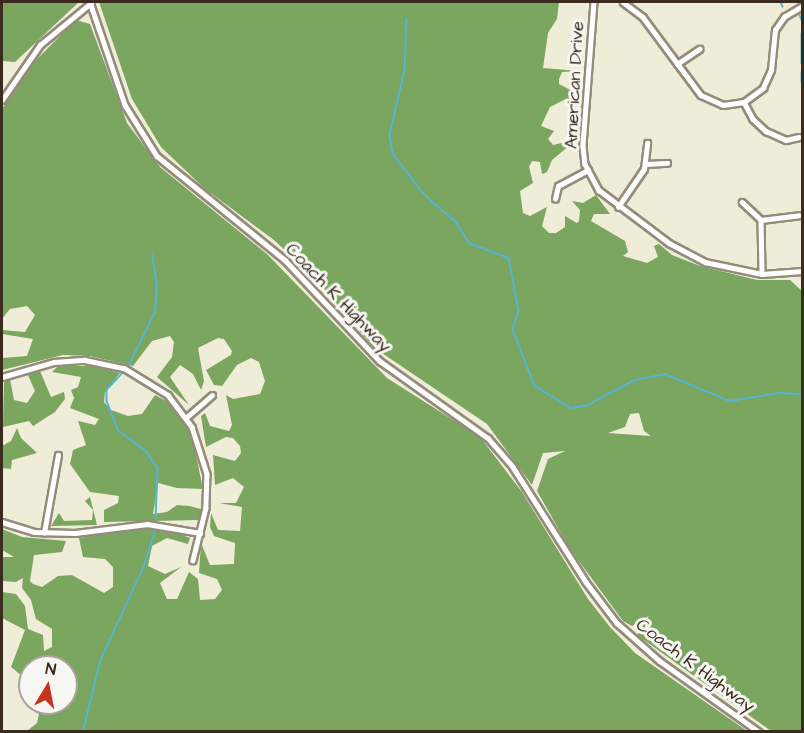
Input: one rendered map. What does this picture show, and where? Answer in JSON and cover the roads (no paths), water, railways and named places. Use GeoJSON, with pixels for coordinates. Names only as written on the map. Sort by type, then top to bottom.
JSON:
{"type":"FeatureCollection","features":[{"type":"Feature","properties":{"kind":"street"},"geometry":{"type":"LineString","coordinates":[[2,100],[40,45],[91,2]]}},
{"type":"Feature","properties":{"kind":"street","name":"Coach K Highway"},"geometry":{"type":"LineString","coordinates":[[91,2],[125,105],[157,156],[183,180],[274,250],[380,362],[488,438],[513,467],[586,582],[617,623],[660,661],[759,732]]}},
{"type":"Feature","properties":{"kind":"street","name":"American Drive"},"geometry":{"type":"LineString","coordinates":[[594,2],[583,136],[588,170],[599,190],[618,207],[693,257],[726,268],[762,274],[802,271]]}},
{"type":"Feature","properties":{"kind":"street"},"geometry":{"type":"LineString","coordinates":[[623,2],[643,17],[703,97],[723,105],[744,102],[758,93],[769,76],[777,26],[787,15],[802,6]]}},
{"type":"Feature","properties":{"kind":"street"},"geometry":{"type":"LineString","coordinates":[[677,64],[699,49]]}},
{"type":"Feature","properties":{"kind":"street"},"geometry":{"type":"LineString","coordinates":[[744,102],[753,118],[772,135],[789,140],[799,137]]}},
{"type":"Feature","properties":{"kind":"street"},"geometry":{"type":"LineString","coordinates":[[618,207],[646,164],[647,143]]}},
{"type":"Feature","properties":{"kind":"street"},"geometry":{"type":"LineString","coordinates":[[646,164],[667,163]]}},
{"type":"Feature","properties":{"kind":"street"},"geometry":{"type":"LineString","coordinates":[[555,199],[558,186],[588,170]]}},
{"type":"Feature","properties":{"kind":"street"},"geometry":{"type":"LineString","coordinates":[[742,202],[761,220],[762,274]]}},
{"type":"Feature","properties":{"kind":"street"},"geometry":{"type":"LineString","coordinates":[[761,220],[799,214]]}},
{"type":"Feature","properties":{"kind":"street"},"geometry":{"type":"LineString","coordinates":[[2,376],[54,362],[103,363],[150,381],[187,417],[202,451],[208,482],[193,560]]}},
{"type":"Feature","properties":{"kind":"street"},"geometry":{"type":"LineString","coordinates":[[187,417],[212,395]]}},
{"type":"Feature","properties":{"kind":"street"},"geometry":{"type":"LineString","coordinates":[[44,533],[58,455]]}},
{"type":"Feature","properties":{"kind":"street"},"geometry":{"type":"LineString","coordinates":[[2,522],[18,530],[44,533],[75,533],[147,524],[200,532]]}},
{"type":"Feature","properties":{"kind":"waterway"},"geometry":{"type":"LineString","coordinates":[[781,2],[783,7]]}},
{"type":"Feature","properties":{"kind":"waterway"},"geometry":{"type":"LineString","coordinates":[[800,15],[802,20]]}},
{"type":"Feature","properties":{"kind":"waterway"},"geometry":{"type":"LineString","coordinates":[[407,19],[405,70],[390,135],[393,154],[423,193],[457,223],[469,243],[509,258],[519,311],[513,330],[535,386],[571,408],[586,406],[635,380],[665,374],[730,401],[780,393],[802,394]]}},
{"type":"Feature","properties":{"kind":"waterway"},"geometry":{"type":"LineString","coordinates":[[802,34],[802,63]]}},
{"type":"Feature","properties":{"kind":"waterway"},"geometry":{"type":"LineString","coordinates":[[802,72],[802,82]]}},
{"type":"Feature","properties":{"kind":"waterway"},"geometry":{"type":"LineString","coordinates":[[129,365],[155,312],[157,286],[152,255]]}},
{"type":"Feature","properties":{"kind":"waterway"},"geometry":{"type":"LineString","coordinates":[[123,373],[107,390],[107,401],[118,430],[147,452],[158,469],[156,519]]}},
{"type":"Feature","properties":{"kind":"waterway"},"geometry":{"type":"LineString","coordinates":[[83,732],[100,661],[144,566],[155,530]]}}]}
